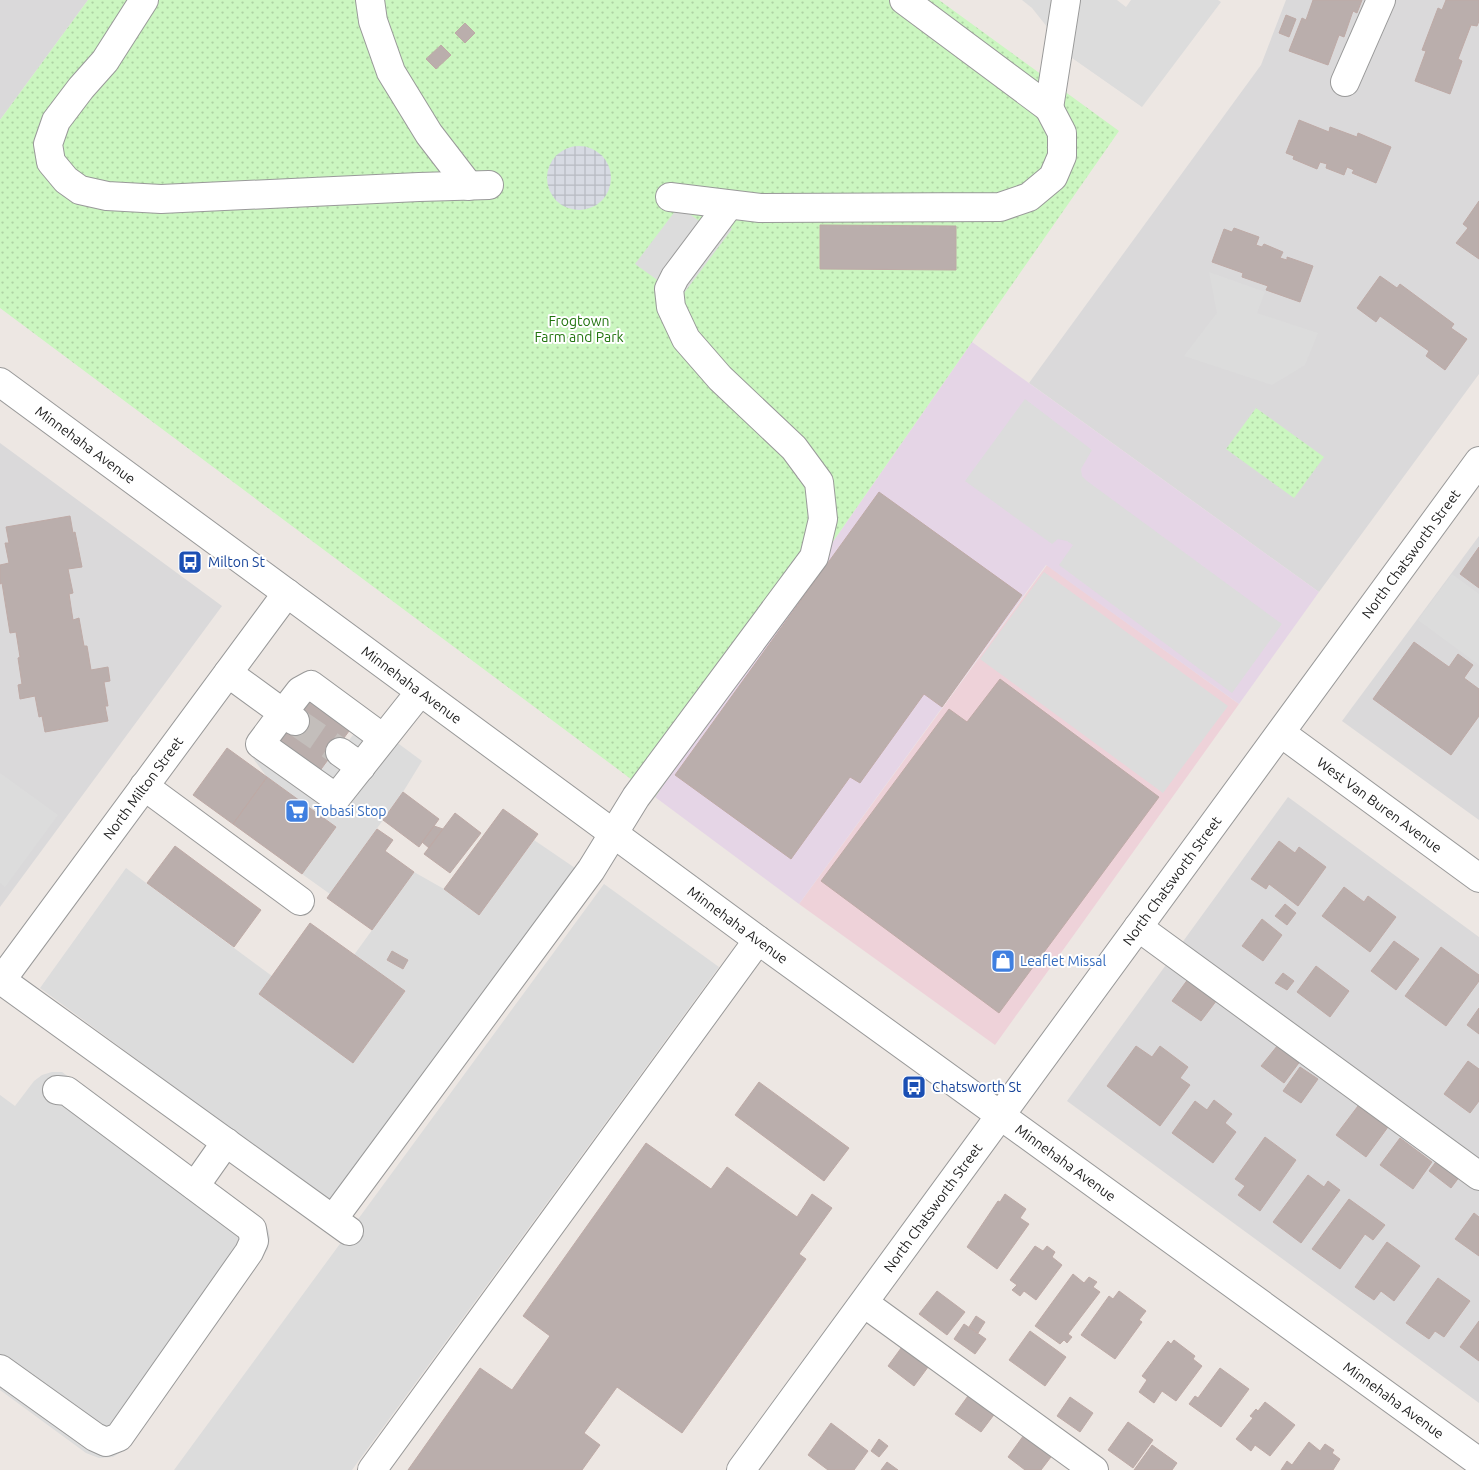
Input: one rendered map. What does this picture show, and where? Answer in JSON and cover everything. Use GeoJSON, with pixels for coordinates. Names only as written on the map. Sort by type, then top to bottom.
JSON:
{"type":"FeatureCollection","features":[{"type":"Feature","properties":{"kind":"street"},"geometry":{"type":"LineString","coordinates":[[144,0],[105,61],[56,120],[48,144],[51,162],[66,180],[80,190],[107,196],[161,199],[479,186],[429,134],[391,72],[373,21],[370,0]]}},
{"type":"Feature","properties":{"kind":"street"},"geometry":{"type":"LineString","coordinates":[[670,197],[760,208],[1000,207],[1029,197],[1053,177],[1062,156],[1062,133],[1049,108],[904,0]]}},
{"type":"Feature","properties":{"kind":"street"},"geometry":{"type":"LineString","coordinates":[[1049,108],[1066,0]]}},
{"type":"Feature","properties":{"kind":"street"},"geometry":{"type":"LineString","coordinates":[[1345,82],[1382,0]]}},
{"type":"Feature","properties":{"kind":"street"},"geometry":{"type":"LineString","coordinates":[[1,981],[340,1225],[591,870],[636,797],[814,557],[823,519],[819,482],[794,448],[720,378],[686,339],[670,307],[669,289],[675,277],[729,205]]}},
{"type":"Feature","properties":{"kind":"street","name":"Minnehaha Avenue"},"geometry":{"type":"LineString","coordinates":[[0,382],[758,940],[1479,1462]]}},
{"type":"Feature","properties":{"kind":"street","name":"North Chatsworth Street"},"geometry":{"type":"LineString","coordinates":[[741,1470],[1479,461]]}},
{"type":"Feature","properties":{"kind":"street","name":"North Milton Street"},"geometry":{"type":"LineString","coordinates":[[1,981],[287,593]]}},
{"type":"Feature","properties":{"kind":"street"},"geometry":{"type":"LineString","coordinates":[[228,673],[289,717]]}},
{"type":"Feature","properties":{"kind":"street"},"geometry":{"type":"LineString","coordinates":[[383,738],[311,685],[300,691],[289,717],[260,744],[336,798],[351,759],[383,738],[420,692]]}},
{"type":"Feature","properties":{"kind":"street","name":"West Van Buren Avenue"},"geometry":{"type":"LineString","coordinates":[[1281,732],[1479,878]]}},
{"type":"Feature","properties":{"kind":"street"},"geometry":{"type":"LineString","coordinates":[[144,786],[300,901]]}},
{"type":"Feature","properties":{"kind":"street"},"geometry":{"type":"LineString","coordinates":[[1138,928],[1479,1176]]}},
{"type":"Feature","properties":{"kind":"street"},"geometry":{"type":"LineString","coordinates":[[372,1470],[758,940]]}},
{"type":"Feature","properties":{"kind":"street"},"geometry":{"type":"LineString","coordinates":[[0,1369],[95,1437],[106,1442],[119,1436],[249,1252],[254,1241],[252,1229],[67,1091],[57,1090]]}},
{"type":"Feature","properties":{"kind":"street"},"geometry":{"type":"LineString","coordinates":[[195,1186],[226,1142]]}},
{"type":"Feature","properties":{"kind":"street"},"geometry":{"type":"LineString","coordinates":[[864,1303],[1094,1470]]}},
{"type":"Feature","properties":{"kind":"shaded area"},"geometry":{"type":"Polygon","coordinates":[[[0,0],[88,0],[0,120],[0,0]]]}},
{"type":"Feature","properties":{"kind":"shaded area"},"geometry":{"type":"Polygon","coordinates":[[[1022,0],[1117,0],[1126,7],[1131,0],[1218,0],[1221,2],[1142,107],[1072,58],[1032,8],[1022,0]]]}},
{"type":"Feature","properties":{"kind":"shaded area"},"geometry":{"type":"Polygon","coordinates":[[[1286,0],[1479,0],[1479,374],[1319,592],[1029,383],[1261,65],[1286,0]]]}},
{"type":"Feature","properties":{"kind":"shaded area"},"geometry":{"type":"Polygon","coordinates":[[[573,146],[585,146],[602,155],[609,166],[611,178],[609,190],[602,201],[585,210],[573,210],[561,205],[552,196],[547,184],[547,172],[552,160],[561,151],[573,146]]]}},
{"type":"Feature","properties":{"kind":"shaded area"},"geometry":{"type":"Polygon","coordinates":[[[679,206],[703,224],[712,213],[732,229],[681,297],[635,264],[679,206]]]}},
{"type":"Feature","properties":{"kind":"shaded area"},"geometry":{"type":"Polygon","coordinates":[[[1209,272],[1265,292],[1257,313],[1318,333],[1305,365],[1272,385],[1184,356],[1217,313],[1209,272]]]}},
{"type":"Feature","properties":{"kind":"shaded area"},"geometry":{"type":"Polygon","coordinates":[[[972,342],[1319,592],[1239,704],[1046,565],[799,904],[655,797],[972,342]]]}},
{"type":"Feature","properties":{"kind":"shaded area"},"geometry":{"type":"Polygon","coordinates":[[[1025,399],[1092,450],[1081,469],[1082,476],[1087,481],[1282,624],[1232,693],[1059,565],[1073,545],[1058,539],[1052,544],[965,481],[1025,399]]]}},
{"type":"Feature","properties":{"kind":"shaded area"},"geometry":{"type":"Polygon","coordinates":[[[0,443],[222,606],[0,907],[0,443]]]}},
{"type":"Feature","properties":{"kind":"shaded area"},"geometry":{"type":"Polygon","coordinates":[[[1479,536],[1479,820],[1342,721],[1479,536]]]}},
{"type":"Feature","properties":{"kind":"shaded area"},"geometry":{"type":"Polygon","coordinates":[[[1047,565],[1239,704],[995,1045],[799,904],[1047,565]]]}},
{"type":"Feature","properties":{"kind":"shaded area"},"geometry":{"type":"Polygon","coordinates":[[[1044,572],[1228,706],[1163,793],[980,659],[1044,572]]]}},
{"type":"Feature","properties":{"kind":"shaded area"},"geometry":{"type":"Polygon","coordinates":[[[1452,574],[1479,594],[1479,665],[1418,620],[1452,574]]]}},
{"type":"Feature","properties":{"kind":"shaded area"},"geometry":{"type":"Polygon","coordinates":[[[275,709],[340,752],[365,719],[422,761],[403,792],[330,894],[302,874],[336,827],[267,777],[246,749],[275,709]]]}},
{"type":"Feature","properties":{"kind":"shaded area"},"geometry":{"type":"Polygon","coordinates":[[[0,773],[58,815],[5,887],[0,883],[0,773]]]}},
{"type":"Feature","properties":{"kind":"shaded area"},"geometry":{"type":"Polygon","coordinates":[[[1288,797],[1479,937],[1479,1403],[1067,1101],[1288,797]]]}},
{"type":"Feature","properties":{"kind":"shaded area"},"geometry":{"type":"Polygon","coordinates":[[[534,840],[578,870],[334,1205],[40,988],[126,868],[272,976],[259,994],[353,1063],[405,991],[354,955],[414,872],[444,889],[479,915],[534,840]]]}},
{"type":"Feature","properties":{"kind":"shaded area"},"geometry":{"type":"Polygon","coordinates":[[[604,884],[719,967],[352,1470],[174,1470],[604,884]]]}},
{"type":"Feature","properties":{"kind":"shaded area"},"geometry":{"type":"Polygon","coordinates":[[[62,1072],[263,1221],[268,1229],[270,1238],[268,1249],[124,1450],[113,1457],[99,1458],[86,1453],[0,1390],[0,1095],[15,1106],[34,1081],[42,1075],[62,1072]]]}},
{"type":"Feature","properties":{"kind":"green space","name":"Frogtown Farm and Park"},"geometry":{"type":"Polygon","coordinates":[[[88,0],[939,0],[1119,131],[655,797],[0,308],[0,120],[88,0]]]}},
{"type":"Feature","properties":{"kind":"green space"},"geometry":{"type":"Polygon","coordinates":[[[1256,408],[1324,457],[1294,498],[1226,449],[1256,408]]]}},
{"type":"Feature","properties":{"kind":"building"},"geometry":{"type":"Polygon","coordinates":[[[1313,0],[1362,0],[1357,13],[1353,11],[1344,37],[1339,35],[1328,65],[1289,51],[1302,18],[1306,20],[1313,0]]]}},
{"type":"Feature","properties":{"kind":"building"},"geometry":{"type":"Polygon","coordinates":[[[1446,0],[1479,0],[1479,21],[1477,26],[1471,25],[1458,59],[1462,61],[1450,94],[1415,81],[1426,51],[1422,50],[1438,8],[1442,10],[1446,0]]]}},
{"type":"Feature","properties":{"kind":"building"},"geometry":{"type":"Polygon","coordinates":[[[1286,15],[1296,19],[1289,37],[1279,33],[1286,15]]]}},
{"type":"Feature","properties":{"kind":"building"},"geometry":{"type":"Polygon","coordinates":[[[465,23],[475,33],[465,43],[455,33],[465,23]]]}},
{"type":"Feature","properties":{"kind":"building"},"geometry":{"type":"Polygon","coordinates":[[[441,45],[451,55],[436,69],[426,59],[441,45]]]}},
{"type":"Feature","properties":{"kind":"building"},"geometry":{"type":"Polygon","coordinates":[[[1299,120],[1329,132],[1330,127],[1357,137],[1358,133],[1391,147],[1376,183],[1352,173],[1354,170],[1347,167],[1344,175],[1326,168],[1327,164],[1320,162],[1317,169],[1293,159],[1294,156],[1286,153],[1299,120]]]}},
{"type":"Feature","properties":{"kind":"building"},"geometry":{"type":"Polygon","coordinates":[[[1479,201],[1479,259],[1456,243],[1468,228],[1463,224],[1479,201]]]}},
{"type":"Feature","properties":{"kind":"building"},"geometry":{"type":"Polygon","coordinates":[[[820,225],[956,226],[956,270],[820,269],[820,225]]]}},
{"type":"Feature","properties":{"kind":"building"},"geometry":{"type":"Polygon","coordinates":[[[1234,228],[1259,237],[1256,245],[1262,247],[1264,244],[1283,252],[1280,258],[1287,260],[1287,257],[1313,266],[1300,302],[1266,290],[1268,286],[1242,277],[1243,273],[1212,262],[1224,229],[1232,232],[1234,228]]]}},
{"type":"Feature","properties":{"kind":"building"},"geometry":{"type":"Polygon","coordinates":[[[1380,276],[1397,288],[1400,284],[1454,324],[1451,328],[1467,339],[1445,370],[1426,356],[1429,351],[1380,316],[1376,322],[1357,308],[1380,276]]]}},
{"type":"Feature","properties":{"kind":"building"},"geometry":{"type":"Polygon","coordinates":[[[879,492],[1022,595],[942,707],[924,694],[860,783],[850,777],[791,859],[675,775],[879,492]]]}},
{"type":"Feature","properties":{"kind":"building"},"geometry":{"type":"Polygon","coordinates":[[[70,516],[82,567],[68,569],[73,593],[69,594],[73,620],[79,618],[91,670],[108,667],[110,681],[104,682],[108,706],[105,706],[108,721],[45,732],[42,716],[39,717],[35,696],[20,699],[18,685],[22,684],[18,658],[20,657],[16,632],[10,633],[2,583],[0,584],[0,565],[9,563],[5,543],[9,543],[6,527],[70,516]]]}},
{"type":"Feature","properties":{"kind":"building"},"geometry":{"type":"Polygon","coordinates":[[[1479,547],[1479,588],[1460,574],[1479,547]]]}},
{"type":"Feature","properties":{"kind":"building"},"geometry":{"type":"Polygon","coordinates":[[[1414,642],[1449,667],[1458,654],[1473,665],[1464,678],[1479,689],[1479,716],[1451,755],[1373,699],[1414,642]]]}},
{"type":"Feature","properties":{"kind":"building"},"geometry":{"type":"Polygon","coordinates":[[[1000,679],[1159,797],[999,1013],[821,881],[949,709],[967,722],[1000,679]]]}},
{"type":"Feature","properties":{"kind":"building"},"geometry":{"type":"Polygon","coordinates":[[[314,683],[360,716],[319,772],[273,739],[314,683]]]}},
{"type":"Feature","properties":{"kind":"building"},"geometry":{"type":"Polygon","coordinates":[[[227,748],[267,777],[233,824],[193,795],[227,748]]]}},
{"type":"Feature","properties":{"kind":"building"},"geometry":{"type":"Polygon","coordinates":[[[267,777],[336,827],[302,874],[233,824],[267,777]]]}},
{"type":"Feature","properties":{"kind":"building"},"geometry":{"type":"Polygon","coordinates":[[[403,792],[439,819],[419,847],[383,820],[403,792]]]}},
{"type":"Feature","properties":{"kind":"building"},"geometry":{"type":"Polygon","coordinates":[[[503,809],[538,834],[479,915],[444,889],[503,809]]]}},
{"type":"Feature","properties":{"kind":"building"},"geometry":{"type":"Polygon","coordinates":[[[455,813],[481,833],[450,873],[424,854],[455,813]]]}},
{"type":"Feature","properties":{"kind":"building"},"geometry":{"type":"Polygon","coordinates":[[[434,826],[443,829],[429,848],[422,842],[434,826]]]}},
{"type":"Feature","properties":{"kind":"building"},"geometry":{"type":"Polygon","coordinates":[[[377,829],[393,840],[385,851],[414,872],[372,930],[327,898],[377,829]]]}},
{"type":"Feature","properties":{"kind":"building"},"geometry":{"type":"Polygon","coordinates":[[[1279,841],[1295,853],[1299,847],[1326,867],[1298,906],[1269,884],[1266,889],[1251,879],[1279,841]]]}},
{"type":"Feature","properties":{"kind":"building"},"geometry":{"type":"Polygon","coordinates":[[[175,846],[261,910],[234,947],[147,883],[175,846]]]}},
{"type":"Feature","properties":{"kind":"building"},"geometry":{"type":"Polygon","coordinates":[[[1344,887],[1364,902],[1368,896],[1396,917],[1370,952],[1322,916],[1344,887]]]}},
{"type":"Feature","properties":{"kind":"building"},"geometry":{"type":"Polygon","coordinates":[[[1285,904],[1296,913],[1287,925],[1275,916],[1285,904]]]}},
{"type":"Feature","properties":{"kind":"building"},"geometry":{"type":"Polygon","coordinates":[[[1262,919],[1282,935],[1263,961],[1242,946],[1262,919]]]}},
{"type":"Feature","properties":{"kind":"building"},"geometry":{"type":"Polygon","coordinates":[[[310,923],[405,991],[353,1063],[259,994],[310,923]]]}},
{"type":"Feature","properties":{"kind":"building"},"geometry":{"type":"Polygon","coordinates":[[[1394,941],[1419,959],[1396,990],[1371,971],[1394,941]]]}},
{"type":"Feature","properties":{"kind":"building"},"geometry":{"type":"Polygon","coordinates":[[[1441,947],[1479,975],[1479,981],[1446,1026],[1405,996],[1441,947]]]}},
{"type":"Feature","properties":{"kind":"building"},"geometry":{"type":"Polygon","coordinates":[[[392,951],[408,960],[403,969],[387,960],[392,951]]]}},
{"type":"Feature","properties":{"kind":"building"},"geometry":{"type":"Polygon","coordinates":[[[1316,966],[1349,991],[1330,1017],[1297,992],[1316,966]]]}},
{"type":"Feature","properties":{"kind":"building"},"geometry":{"type":"Polygon","coordinates":[[[1283,973],[1294,981],[1287,990],[1275,983],[1283,973]]]}},
{"type":"Feature","properties":{"kind":"building"},"geometry":{"type":"Polygon","coordinates":[[[1191,975],[1220,996],[1201,1021],[1172,1001],[1191,975]]]}},
{"type":"Feature","properties":{"kind":"building"},"geometry":{"type":"Polygon","coordinates":[[[1479,1008],[1479,1034],[1467,1025],[1479,1008]]]}},
{"type":"Feature","properties":{"kind":"building"},"geometry":{"type":"Polygon","coordinates":[[[1282,1040],[1304,1056],[1284,1083],[1261,1066],[1282,1040]]]}},
{"type":"Feature","properties":{"kind":"building"},"geometry":{"type":"Polygon","coordinates":[[[1136,1046],[1152,1057],[1160,1046],[1188,1067],[1180,1078],[1190,1085],[1160,1126],[1107,1086],[1136,1046]]]}},
{"type":"Feature","properties":{"kind":"building"},"geometry":{"type":"Polygon","coordinates":[[[1468,1061],[1479,1069],[1479,1101],[1470,1113],[1444,1094],[1468,1061]]]}},
{"type":"Feature","properties":{"kind":"building"},"geometry":{"type":"Polygon","coordinates":[[[1300,1067],[1318,1079],[1301,1103],[1283,1091],[1300,1067]]]}},
{"type":"Feature","properties":{"kind":"building"},"geometry":{"type":"Polygon","coordinates":[[[759,1082],[849,1148],[824,1181],[735,1115],[759,1082]]]}},
{"type":"Feature","properties":{"kind":"building"},"geometry":{"type":"Polygon","coordinates":[[[1214,1100],[1232,1114],[1225,1123],[1236,1132],[1213,1163],[1172,1133],[1195,1101],[1207,1110],[1214,1100]]]}},
{"type":"Feature","properties":{"kind":"building"},"geometry":{"type":"Polygon","coordinates":[[[1358,1106],[1388,1127],[1366,1157],[1336,1135],[1358,1106]]]}},
{"type":"Feature","properties":{"kind":"building"},"geometry":{"type":"Polygon","coordinates":[[[1265,1137],[1296,1160],[1260,1211],[1238,1195],[1245,1186],[1235,1179],[1265,1137]]]}},
{"type":"Feature","properties":{"kind":"building"},"geometry":{"type":"Polygon","coordinates":[[[1400,1138],[1432,1162],[1413,1189],[1380,1165],[1400,1138]]]}},
{"type":"Feature","properties":{"kind":"building"},"geometry":{"type":"Polygon","coordinates":[[[646,1143],[711,1189],[727,1167],[797,1217],[812,1194],[832,1208],[799,1254],[806,1259],[682,1433],[617,1387],[584,1433],[600,1445],[582,1470],[408,1470],[480,1368],[512,1390],[550,1336],[523,1316],[646,1143]]]}},
{"type":"Feature","properties":{"kind":"building"},"geometry":{"type":"Polygon","coordinates":[[[1441,1155],[1463,1172],[1451,1188],[1429,1171],[1441,1155]]]}},
{"type":"Feature","properties":{"kind":"building"},"geometry":{"type":"Polygon","coordinates":[[[1308,1175],[1324,1187],[1328,1181],[1340,1190],[1301,1243],[1273,1222],[1308,1175]]]}},
{"type":"Feature","properties":{"kind":"building"},"geometry":{"type":"Polygon","coordinates":[[[1005,1194],[1026,1209],[1020,1218],[1029,1224],[997,1269],[967,1247],[998,1201],[1000,1202],[1005,1194]]]}},
{"type":"Feature","properties":{"kind":"building"},"geometry":{"type":"Polygon","coordinates":[[[1349,1199],[1385,1225],[1373,1240],[1365,1234],[1340,1269],[1312,1249],[1349,1199]]]}},
{"type":"Feature","properties":{"kind":"building"},"geometry":{"type":"Polygon","coordinates":[[[1474,1213],[1479,1217],[1479,1256],[1455,1239],[1474,1213]]]}},
{"type":"Feature","properties":{"kind":"building"},"geometry":{"type":"Polygon","coordinates":[[[1387,1242],[1420,1266],[1394,1301],[1381,1291],[1374,1300],[1355,1287],[1387,1242]]]}},
{"type":"Feature","properties":{"kind":"building"},"geometry":{"type":"Polygon","coordinates":[[[1035,1246],[1043,1251],[1047,1246],[1055,1252],[1052,1257],[1062,1265],[1036,1300],[1024,1291],[1020,1296],[1012,1290],[1017,1285],[1010,1280],[1035,1246]]]}},
{"type":"Feature","properties":{"kind":"building"},"geometry":{"type":"Polygon","coordinates":[[[1073,1274],[1084,1283],[1089,1277],[1097,1282],[1093,1287],[1100,1292],[1068,1334],[1072,1337],[1067,1343],[1064,1340],[1060,1344],[1035,1326],[1073,1274]]]}},
{"type":"Feature","properties":{"kind":"building"},"geometry":{"type":"Polygon","coordinates":[[[1438,1278],[1470,1301],[1444,1337],[1435,1331],[1429,1339],[1406,1323],[1438,1278]]]}},
{"type":"Feature","properties":{"kind":"building"},"geometry":{"type":"Polygon","coordinates":[[[937,1291],[965,1312],[947,1335],[919,1314],[937,1291]]]}},
{"type":"Feature","properties":{"kind":"building"},"geometry":{"type":"Polygon","coordinates":[[[1119,1291],[1146,1311],[1139,1320],[1142,1322],[1115,1359],[1081,1335],[1109,1296],[1113,1299],[1119,1291]]]}},
{"type":"Feature","properties":{"kind":"building"},"geometry":{"type":"Polygon","coordinates":[[[976,1316],[985,1322],[978,1333],[969,1327],[976,1316]]]}},
{"type":"Feature","properties":{"kind":"building"},"geometry":{"type":"Polygon","coordinates":[[[1479,1321],[1479,1361],[1460,1347],[1479,1321]]]}},
{"type":"Feature","properties":{"kind":"building"},"geometry":{"type":"Polygon","coordinates":[[[964,1324],[986,1339],[975,1354],[954,1339],[964,1324]]]}},
{"type":"Feature","properties":{"kind":"building"},"geometry":{"type":"Polygon","coordinates":[[[1030,1331],[1066,1357],[1045,1386],[1009,1360],[1030,1331]]]}},
{"type":"Feature","properties":{"kind":"building"},"geometry":{"type":"Polygon","coordinates":[[[907,1340],[934,1359],[914,1386],[888,1366],[907,1340]]]}},
{"type":"Feature","properties":{"kind":"building"},"geometry":{"type":"Polygon","coordinates":[[[1174,1340],[1195,1356],[1193,1359],[1202,1366],[1176,1401],[1162,1391],[1154,1403],[1139,1392],[1147,1380],[1142,1376],[1168,1341],[1171,1344],[1174,1340]]]}},
{"type":"Feature","properties":{"kind":"building"},"geometry":{"type":"Polygon","coordinates":[[[1220,1368],[1249,1389],[1221,1427],[1189,1404],[1195,1396],[1198,1398],[1220,1368]]]}},
{"type":"Feature","properties":{"kind":"building"},"geometry":{"type":"Polygon","coordinates":[[[973,1389],[999,1408],[981,1432],[955,1414],[973,1389]]]}},
{"type":"Feature","properties":{"kind":"building"},"geometry":{"type":"Polygon","coordinates":[[[1070,1397],[1093,1413],[1080,1432],[1057,1416],[1070,1397]]]}},
{"type":"Feature","properties":{"kind":"building"},"geometry":{"type":"Polygon","coordinates":[[[1265,1402],[1295,1425],[1270,1456],[1255,1445],[1251,1451],[1236,1439],[1253,1418],[1250,1416],[1256,1409],[1258,1411],[1265,1402]]]}},
{"type":"Feature","properties":{"kind":"building"},"geometry":{"type":"Polygon","coordinates":[[[1128,1422],[1153,1440],[1133,1468],[1108,1450],[1128,1422]]]}},
{"type":"Feature","properties":{"kind":"building"},"geometry":{"type":"Polygon","coordinates":[[[831,1423],[868,1451],[854,1470],[828,1470],[808,1455],[831,1423]]]}},
{"type":"Feature","properties":{"kind":"building"},"geometry":{"type":"Polygon","coordinates":[[[1029,1428],[1057,1449],[1041,1470],[1025,1470],[1008,1457],[1029,1428]]]}},
{"type":"Feature","properties":{"kind":"building"},"geometry":{"type":"Polygon","coordinates":[[[879,1439],[888,1446],[879,1457],[871,1451],[879,1439]]]}},
{"type":"Feature","properties":{"kind":"building"},"geometry":{"type":"Polygon","coordinates":[[[1309,1442],[1320,1451],[1325,1444],[1334,1450],[1332,1453],[1340,1459],[1333,1470],[1281,1470],[1287,1461],[1292,1465],[1309,1442]]]}},
{"type":"Feature","properties":{"kind":"building"},"geometry":{"type":"Polygon","coordinates":[[[1152,1445],[1177,1463],[1172,1470],[1134,1470],[1152,1445]]]}},
{"type":"Feature","properties":{"kind":"building"},"geometry":{"type":"Polygon","coordinates":[[[887,1462],[898,1470],[881,1470],[887,1462]]]}},
{"type":"Feature","properties":{"kind":"tunnel"},"geometry":{"type":"LineString","coordinates":[[295,721],[340,752]]}},
{"type":"Feature","properties":{"kind":"place","name":"Milton St"},"geometry":{"type":"Point","coordinates":[190,562]}},
{"type":"Feature","properties":{"kind":"place","name":"Tobasi Stop"},"geometry":{"type":"Point","coordinates":[297,811]}},
{"type":"Feature","properties":{"kind":"place","name":"Leaflet Missal"},"geometry":{"type":"Point","coordinates":[1003,961]}},
{"type":"Feature","properties":{"kind":"place","name":"Chatsworth St"},"geometry":{"type":"Point","coordinates":[914,1087]}}]}
